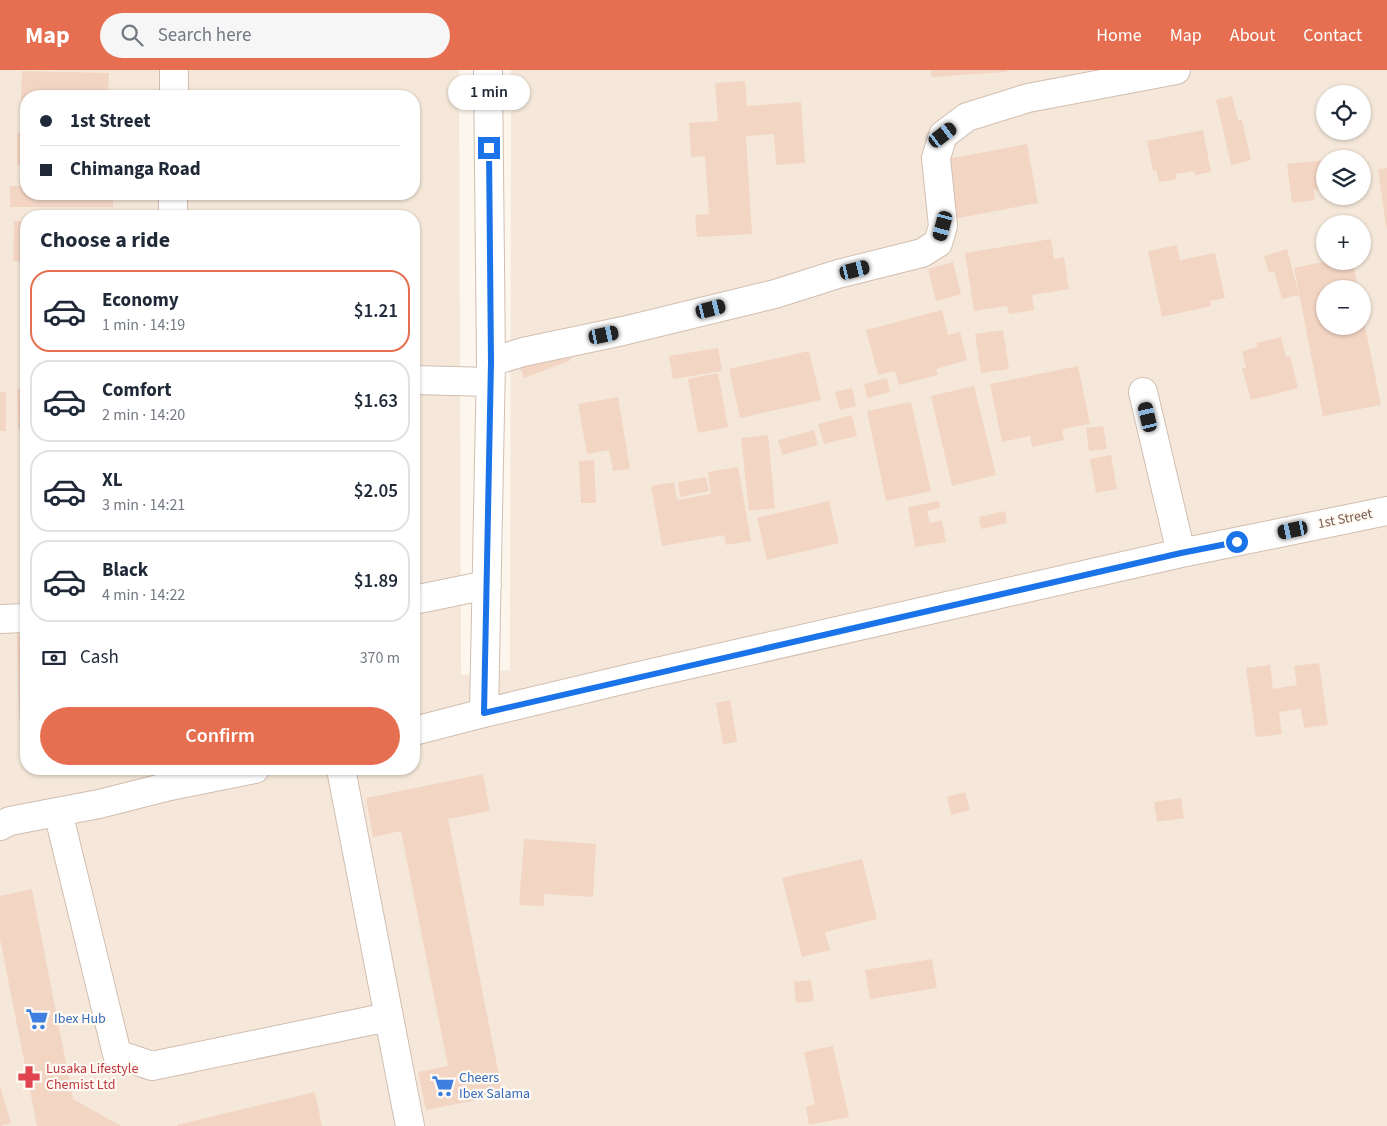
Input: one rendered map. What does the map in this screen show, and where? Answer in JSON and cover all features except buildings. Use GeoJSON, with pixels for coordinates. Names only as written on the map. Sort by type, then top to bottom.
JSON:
{"type":"FeatureCollection","features":[{"type":"Feature","properties":{"kind":"street"},"geometry":{"type":"LineString","coordinates":[[174,70],[174,90]]}},
{"type":"Feature","properties":{"kind":"street"},"geometry":{"type":"LineString","coordinates":[[484,713],[490,372],[488,70]]}},
{"type":"Feature","properties":{"kind":"street"},"geometry":{"type":"LineString","coordinates":[[420,379],[490,372],[523,352],[775,294],[838,274],[922,254],[938,244],[943,226],[936,158],[943,135],[967,117],[1028,98],[1176,70]]}},
{"type":"Feature","properties":{"kind":"street"},"geometry":{"type":"LineString","coordinates":[[1142,392],[1181,553]]}},
{"type":"Feature","properties":{"kind":"street","name":"1st Street"},"geometry":{"type":"LineString","coordinates":[[420,730],[484,713],[1181,553],[1387,511]]}},
{"type":"Feature","properties":{"kind":"street"},"geometry":{"type":"LineString","coordinates":[[420,599],[487,585]]}},
{"type":"Feature","properties":{"kind":"street"},"geometry":{"type":"LineString","coordinates":[[0,619],[20,618]]}},
{"type":"Feature","properties":{"kind":"street"},"geometry":{"type":"LineString","coordinates":[[0,826],[10,821],[99,804],[170,777],[191,775]]}},
{"type":"Feature","properties":{"kind":"street"},"geometry":{"type":"LineString","coordinates":[[342,775],[410,1126]]}},
{"type":"Feature","properties":{"kind":"street"},"geometry":{"type":"LineString","coordinates":[[58,812],[117,1054],[152,1066],[388,1017]]}},
{"type":"Feature","properties":{"kind":"shaded area"},"geometry":{"type":"Polygon","coordinates":[[[0,70],[459,70],[461,675],[510,670],[511,70],[1387,70],[1387,1126],[0,1126],[0,70]]]}},
{"type":"Feature","properties":{"kind":"place","name":"Ibex Hub"},"geometry":{"type":"Point","coordinates":[37,1019]}},
{"type":"Feature","properties":{"kind":"place","name":"Lusaka Lifestyle Chemist Ltd"},"geometry":{"type":"Point","coordinates":[29,1077]}},
{"type":"Feature","properties":{"kind":"place","name":"Cheers Ibex Salama"},"geometry":{"type":"Point","coordinates":[443,1086]}},
{"type":"Feature","properties":{"kind":"route"},"geometry":{"type":"LineString","coordinates":[[489,148],[491,362],[484,713],[1181,553],[1237,542]]}}]}
